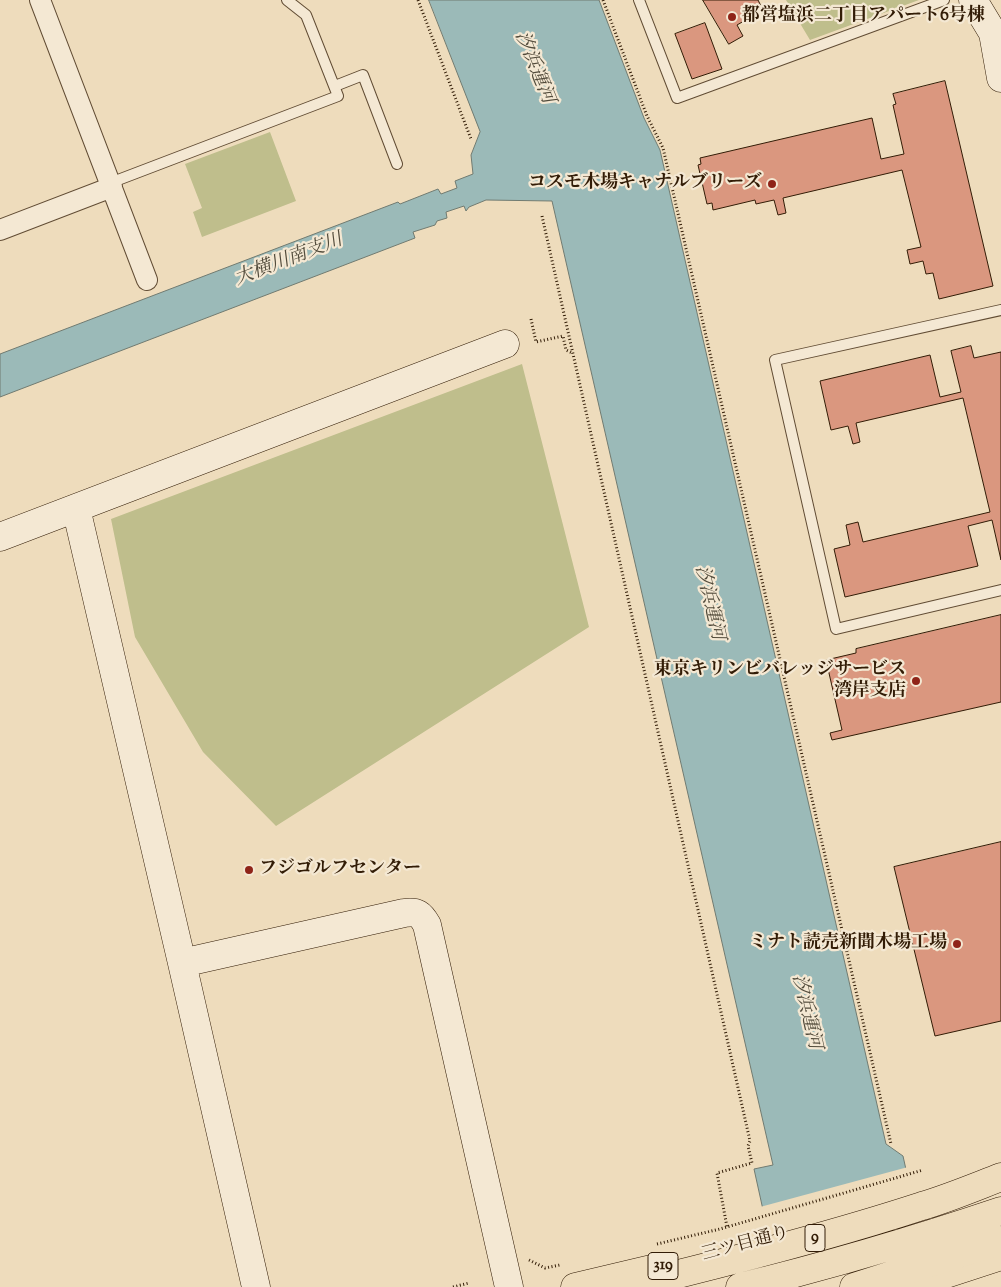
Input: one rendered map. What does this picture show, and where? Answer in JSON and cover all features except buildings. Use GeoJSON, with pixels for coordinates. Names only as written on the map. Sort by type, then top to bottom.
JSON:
{"type":"FeatureCollection","features":[{"type":"Feature","properties":{"kind":"main road","name":"三ツ目通り"},"geometry":{"type":"LineString","coordinates":[[575,1287],[751,1246],[924,1182],[1001,1170]]}},
{"type":"Feature","properties":{"kind":"main road","name":"9"},"geometry":{"type":"LineString","coordinates":[[625,1287],[716,1265],[841,1231],[924,1206],[1001,1177]]}},
{"type":"Feature","properties":{"kind":"main road"},"geometry":{"type":"LineString","coordinates":[[740,1287],[791,1275],[1001,1212]]}},
{"type":"Feature","properties":{"kind":"main road"},"geometry":{"type":"LineString","coordinates":[[854,1287],[1001,1240]]}},
{"type":"Feature","properties":{"kind":"main road"},"geometry":{"type":"LineString","coordinates":[[918,1284],[1001,1256]]}},
{"type":"Feature","properties":{"kind":"street"},"geometry":{"type":"LineString","coordinates":[[40,0],[147,280]]}},
{"type":"Feature","properties":{"kind":"street"},"geometry":{"type":"LineString","coordinates":[[984,3],[993,33],[1001,78]]}},
{"type":"Feature","properties":{"kind":"street"},"geometry":{"type":"LineString","coordinates":[[0,230],[111,185]]}},
{"type":"Feature","properties":{"kind":"street"},"geometry":{"type":"LineString","coordinates":[[0,537],[505,344]]}},
{"type":"Feature","properties":{"kind":"street"},"geometry":{"type":"LineString","coordinates":[[76,508],[256,1287]]}},
{"type":"Feature","properties":{"kind":"street"},"geometry":{"type":"LineString","coordinates":[[182,963],[404,913],[412,912],[424,918],[508,1287]]}},
{"type":"Feature","properties":{"kind":"lane"},"geometry":{"type":"LineString","coordinates":[[111,185],[338,96],[306,14],[287,0]]}},
{"type":"Feature","properties":{"kind":"lane"},"geometry":{"type":"LineString","coordinates":[[639,0],[677,98],[944,0]]}},
{"type":"Feature","properties":{"kind":"lane"},"geometry":{"type":"LineString","coordinates":[[334,86],[363,75],[397,164]]}},
{"type":"Feature","properties":{"kind":"lane"},"geometry":{"type":"LineString","coordinates":[[1001,310],[775,360],[836,629],[1001,590]]}},
{"type":"Feature","properties":{"kind":"path"},"geometry":{"type":"LineString","coordinates":[[418,0],[471,139]]}},
{"type":"Feature","properties":{"kind":"path"},"geometry":{"type":"LineString","coordinates":[[603,0],[647,116],[663,148],[892,1144]]}},
{"type":"Feature","properties":{"kind":"path"},"geometry":{"type":"LineString","coordinates":[[542,216],[750,1141],[748,1146],[752,1163],[717,1173],[728,1227]]}},
{"type":"Feature","properties":{"kind":"path"},"geometry":{"type":"LineString","coordinates":[[531,320],[536,342],[563,336],[566,350],[573,354]]}},
{"type":"Feature","properties":{"kind":"path"},"geometry":{"type":"LineString","coordinates":[[720,1230],[924,1182]]}},
{"type":"Feature","properties":{"kind":"path"},"geometry":{"type":"LineString","coordinates":[[453,1287],[469,1283]]}},
{"type":"Feature","properties":{"kind":"shaded area"},"geometry":{"type":"Polygon","coordinates":[[[786,0],[919,0],[810,40],[786,0]]]}},
{"type":"Feature","properties":{"kind":"shaded area"},"geometry":{"type":"Polygon","coordinates":[[[270,132],[296,201],[202,237],[193,212],[202,208],[185,164],[270,132]]]}},
{"type":"Feature","properties":{"kind":"shaded area","name":"フジゴルフセンター"},"geometry":{"type":"Polygon","coordinates":[[[522,364],[589,627],[276,826],[203,752],[135,637],[111,519],[522,364]]]}},
{"type":"Feature","properties":{"kind":"water"},"geometry":{"type":"Polygon","coordinates":[[[429,0],[599,0],[644,118],[660,150],[886,1144],[903,1156],[932,1287],[780,1287],[754,1169],[773,1165],[552,201],[486,200],[469,207],[466,211],[464,206],[446,212],[447,218],[437,221],[435,225],[413,232],[415,238],[0,397],[0,354],[398,202],[400,204],[438,189],[441,194],[457,188],[455,181],[473,174],[471,155],[480,132],[429,0]]]}},
{"type":"Feature","properties":{"kind":"pier"},"geometry":{"type":"Polygon","coordinates":[[[908,1167],[934,1287],[777,1287],[760,1207],[908,1167]]]}},
{"type":"Feature","properties":{"kind":"place","name":"都営塩浜二丁目アパート6号棟"},"geometry":{"type":"Point","coordinates":[732,17]}},
{"type":"Feature","properties":{"kind":"place","name":"コスモ木場キャナルブリーズ"},"geometry":{"type":"Point","coordinates":[772,184]}},
{"type":"Feature","properties":{"kind":"place","name":"東京キリンビバレッジサービス 湾岸支店"},"geometry":{"type":"Point","coordinates":[916,681]}},
{"type":"Feature","properties":{"kind":"place","name":"フジゴルフセンター"},"geometry":{"type":"Point","coordinates":[249,870]}},
{"type":"Feature","properties":{"kind":"place","name":"ミナト読売新聞木場工場"},"geometry":{"type":"Point","coordinates":[957,944]}},
{"type":"Feature","properties":{"kind":"water label","name":"汐浜運河"},"geometry":{"type":"Point","coordinates":[533,68]}},
{"type":"Feature","properties":{"kind":"water label","name":"大横川南支川"},"geometry":{"type":"Point","coordinates":[289,261]}},
{"type":"Feature","properties":{"kind":"water label","name":"汐浜運河"},"geometry":{"type":"Point","coordinates":[708,603]}},
{"type":"Feature","properties":{"kind":"water label","name":"汐浜運河"},"geometry":{"type":"Point","coordinates":[805,1012]}}]}
